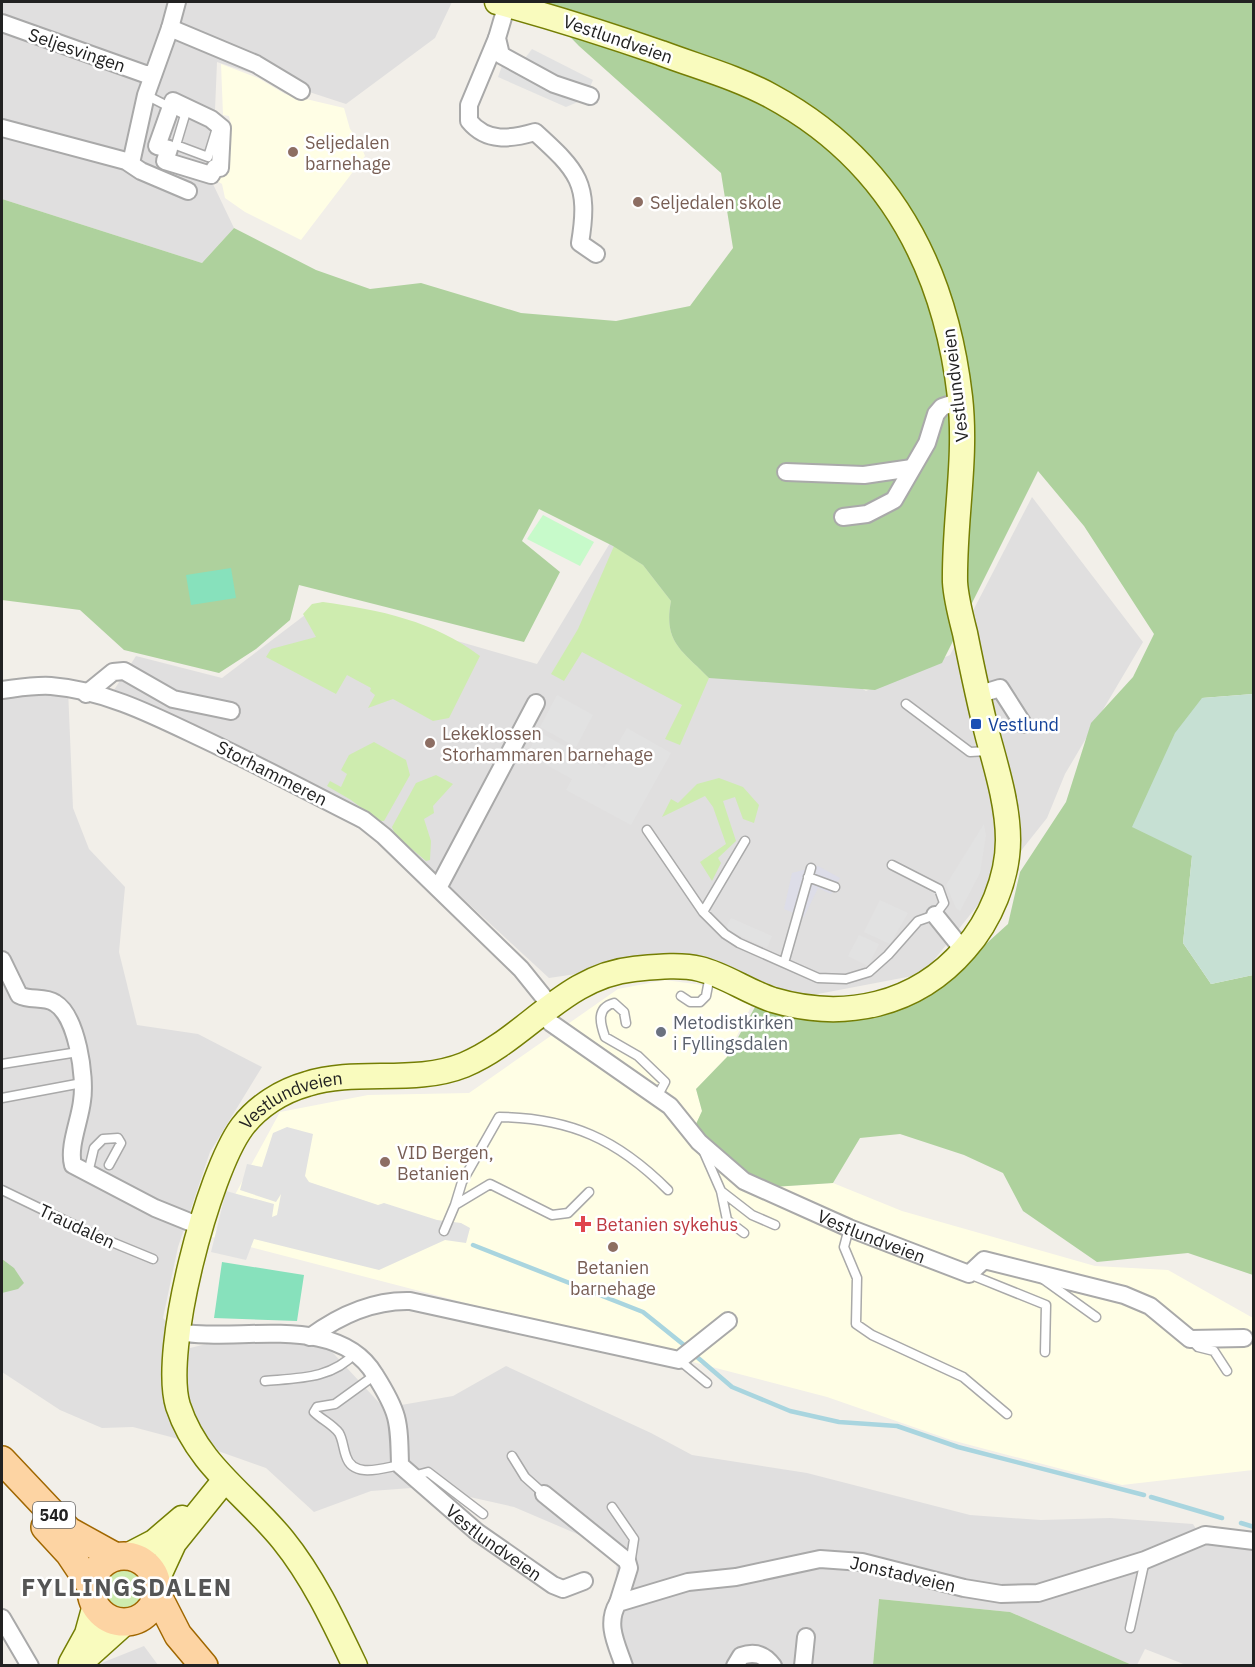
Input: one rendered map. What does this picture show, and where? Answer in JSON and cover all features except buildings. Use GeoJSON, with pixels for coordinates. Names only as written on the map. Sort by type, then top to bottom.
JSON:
{"type":"FeatureCollection","features":[{"type":"Feature","properties":{"kind":"main road","name":"Vestlundveien"},"geometry":{"type":"LineString","coordinates":[[355,1665],[328,1610],[284,1541],[218,1488],[178,1405],[173,1364],[177,1332],[202,1227],[217,1174],[229,1148],[246,1122],[278,1096],[304,1084],[329,1079],[434,1073],[461,1066],[494,1049],[585,981],[625,969],[668,967],[701,969],[772,999],[806,1007],[843,1011],[885,1004],[925,984],[964,951],[994,901],[1004,869],[1008,839],[1000,784],[977,695],[955,587],[963,445],[960,400],[949,325],[920,249],[904,220],[877,183],[830,136],[800,113],[731,78],[502,3]]}},
{"type":"Feature","properties":{"kind":"main road","name":"540"},"geometry":{"type":"LineString","coordinates":[[2,1460],[69,1531],[121,1556],[145,1564],[178,1635],[204,1665]]}},
{"type":"Feature","properties":{"kind":"main road","name":"540"},"geometry":{"type":"LineString","coordinates":[[2,1480],[69,1553],[109,1618],[130,1621],[150,1630],[189,1665]]}},
{"type":"Feature","properties":{"kind":"main road"},"geometry":{"type":"LineString","coordinates":[[70,1665],[87,1634],[99,1567],[153,1542],[218,1488]]}},
{"type":"Feature","properties":{"kind":"main road"},"geometry":{"type":"LineString","coordinates":[[77,1665],[130,1621],[149,1610],[174,1543],[218,1488]]}},
{"type":"Feature","properties":{"kind":"street"},"geometry":{"type":"LineString","coordinates":[[130,163],[146,95],[177,2]]}},
{"type":"Feature","properties":{"kind":"street","name":"Vestlundveien"},"geometry":{"type":"LineString","coordinates":[[502,3],[497,38],[469,105],[469,121],[482,133],[494,138],[535,132],[563,157],[579,180],[585,211],[580,243],[596,254]]}},
{"type":"Feature","properties":{"kind":"street","name":"Seljesvingen"},"geometry":{"type":"LineString","coordinates":[[2,23],[145,74],[153,74]]}},
{"type":"Feature","properties":{"kind":"street"},"geometry":{"type":"LineString","coordinates":[[170,28],[256,64],[301,91]]}},
{"type":"Feature","properties":{"kind":"street"},"geometry":{"type":"LineString","coordinates":[[497,38],[501,55],[554,84],[590,96]]}},
{"type":"Feature","properties":{"kind":"street"},"geometry":{"type":"LineString","coordinates":[[174,101],[211,119],[222,128],[220,168],[215,168],[211,176],[165,160],[169,149],[157,146],[178,111],[174,101]]}},
{"type":"Feature","properties":{"kind":"street"},"geometry":{"type":"LineString","coordinates":[[2,128],[130,163],[141,171],[188,191]]}},
{"type":"Feature","properties":{"kind":"street"},"geometry":{"type":"LineString","coordinates":[[843,517],[867,514],[886,506],[899,494],[927,443],[936,414],[942,407],[960,400]]}},
{"type":"Feature","properties":{"kind":"street"},"geometry":{"type":"LineString","coordinates":[[786,472],[864,475],[912,468]]}},
{"type":"Feature","properties":{"kind":"street","name":"Storhammeren"},"geometry":{"type":"LineString","coordinates":[[87,694],[113,672],[124,671],[173,699],[231,711]]}},
{"type":"Feature","properties":{"kind":"street","name":"Storhammeren"},"geometry":{"type":"LineString","coordinates":[[2,690],[29,686],[52,686],[104,696],[163,719],[364,820],[521,969],[546,1009]]}},
{"type":"Feature","properties":{"kind":"street"},"geometry":{"type":"LineString","coordinates":[[977,695],[1000,688],[1023,724]]}},
{"type":"Feature","properties":{"kind":"street"},"geometry":{"type":"LineString","coordinates":[[438,888],[536,703]]}},
{"type":"Feature","properties":{"kind":"street"},"geometry":{"type":"LineString","coordinates":[[935,915],[964,951]]}},
{"type":"Feature","properties":{"kind":"street"},"geometry":{"type":"LineString","coordinates":[[2,960],[19,995],[54,1002],[72,1021],[83,1098],[71,1161],[78,1169],[155,1208],[202,1227]]}},
{"type":"Feature","properties":{"kind":"street","name":"Vestlundveien"},"geometry":{"type":"LineString","coordinates":[[546,1009],[551,1023],[670,1106],[699,1142],[744,1181],[849,1228],[969,1274]]}},
{"type":"Feature","properties":{"kind":"street"},"geometry":{"type":"LineString","coordinates":[[969,1274],[984,1260],[1124,1295],[1150,1306],[1190,1339],[1244,1338]]}},
{"type":"Feature","properties":{"kind":"street"},"geometry":{"type":"LineString","coordinates":[[310,1337],[358,1309],[392,1300],[410,1301],[679,1360],[728,1321]]}},
{"type":"Feature","properties":{"kind":"street"},"geometry":{"type":"LineString","coordinates":[[177,1332],[203,1337],[249,1334],[310,1337],[336,1341],[356,1352],[390,1396],[399,1424],[406,1471]]}},
{"type":"Feature","properties":{"kind":"street","name":"Vestlundveien"},"geometry":{"type":"LineString","coordinates":[[406,1471],[477,1532],[553,1585],[563,1589],[584,1581]]}},
{"type":"Feature","properties":{"kind":"street"},"geometry":{"type":"LineString","coordinates":[[544,1494],[627,1561],[629,1568],[618,1604],[613,1611],[611,1623],[624,1665]]}},
{"type":"Feature","properties":{"kind":"street","name":"Jonstadveien"},"geometry":{"type":"LineString","coordinates":[[618,1604],[688,1582],[736,1576],[820,1559],[862,1562],[964,1588],[1001,1594],[1038,1593],[1145,1560],[1205,1535],[1254,1541]]}},
{"type":"Feature","properties":{"kind":"street"},"geometry":{"type":"LineString","coordinates":[[2,1618],[30,1665]]}},
{"type":"Feature","properties":{"kind":"street"},"geometry":{"type":"LineString","coordinates":[[803,1665],[806,1637]]}},
{"type":"Feature","properties":{"kind":"street"},"geometry":{"type":"LineString","coordinates":[[735,1665],[741,1656],[753,1654],[765,1656],[773,1665]]}},
{"type":"Feature","properties":{"kind":"lane"},"geometry":{"type":"LineString","coordinates":[[146,95],[178,111]]}},
{"type":"Feature","properties":{"kind":"lane"},"geometry":{"type":"LineString","coordinates":[[906,704],[970,752],[992,750]]}},
{"type":"Feature","properties":{"kind":"lane"},"geometry":{"type":"LineString","coordinates":[[647,830],[703,912],[724,934],[818,978],[846,979],[869,972],[888,956],[918,921],[935,915],[944,903],[939,889],[892,865]]}},
{"type":"Feature","properties":{"kind":"lane"},"geometry":{"type":"LineString","coordinates":[[703,912],[745,841]]}},
{"type":"Feature","properties":{"kind":"lane"},"geometry":{"type":"LineString","coordinates":[[784,963],[809,873],[835,887]]}},
{"type":"Feature","properties":{"kind":"lane"},"geometry":{"type":"LineString","coordinates":[[681,996],[690,1002],[700,1002],[706,996],[710,973]]}},
{"type":"Feature","properties":{"kind":"lane"},"geometry":{"type":"LineString","coordinates":[[626,1023],[624,1012],[614,1003],[603,1009],[599,1018],[605,1037],[638,1056],[665,1082],[657,1097]]}},
{"type":"Feature","properties":{"kind":"lane"},"geometry":{"type":"LineString","coordinates":[[2,1064],[78,1052]]}},
{"type":"Feature","properties":{"kind":"lane"},"geometry":{"type":"LineString","coordinates":[[2,1098],[82,1083]]}},
{"type":"Feature","properties":{"kind":"lane"},"geometry":{"type":"LineString","coordinates":[[444,1231],[462,1182],[499,1117],[530,1118],[579,1129],[606,1141],[650,1172],[668,1190]]}},
{"type":"Feature","properties":{"kind":"lane"},"geometry":{"type":"LineString","coordinates":[[88,1173],[94,1148],[103,1139],[118,1138],[121,1143],[109,1165]]}},
{"type":"Feature","properties":{"kind":"lane"},"geometry":{"type":"LineString","coordinates":[[699,1142],[721,1191],[727,1220],[744,1233]]}},
{"type":"Feature","properties":{"kind":"lane"},"geometry":{"type":"LineString","coordinates":[[455,1205],[490,1184],[552,1215],[567,1213],[589,1192]]}},
{"type":"Feature","properties":{"kind":"lane","name":"Traudalen"},"geometry":{"type":"LineString","coordinates":[[2,1190],[97,1236],[153,1259]]}},
{"type":"Feature","properties":{"kind":"lane"},"geometry":{"type":"LineString","coordinates":[[721,1191],[752,1215],[776,1225]]}},
{"type":"Feature","properties":{"kind":"lane"},"geometry":{"type":"LineString","coordinates":[[849,1228],[844,1247],[857,1278],[856,1324],[872,1335],[963,1377],[1007,1414]]}},
{"type":"Feature","properties":{"kind":"lane"},"geometry":{"type":"LineString","coordinates":[[1032,1272],[1096,1317]]}},
{"type":"Feature","properties":{"kind":"lane"},"geometry":{"type":"LineString","coordinates":[[969,1274],[1046,1305],[1045,1352]]}},
{"type":"Feature","properties":{"kind":"lane"},"geometry":{"type":"LineString","coordinates":[[1190,1339],[1198,1347],[1214,1351],[1227,1371]]}},
{"type":"Feature","properties":{"kind":"lane"},"geometry":{"type":"LineString","coordinates":[[265,1381],[297,1380],[340,1368],[356,1352]]}},
{"type":"Feature","properties":{"kind":"lane"},"geometry":{"type":"LineString","coordinates":[[679,1360],[707,1383]]}},
{"type":"Feature","properties":{"kind":"lane","name":"Vestlundveien"},"geometry":{"type":"LineString","coordinates":[[375,1375],[335,1404],[316,1407],[314,1412],[334,1427],[340,1436],[348,1461],[354,1466],[370,1471],[428,1472],[483,1514]]}},
{"type":"Feature","properties":{"kind":"lane"},"geometry":{"type":"LineString","coordinates":[[512,1456],[525,1477],[544,1494]]}},
{"type":"Feature","properties":{"kind":"lane"},"geometry":{"type":"LineString","coordinates":[[612,1507],[634,1539],[629,1568]]}},
{"type":"Feature","properties":{"kind":"lane"},"geometry":{"type":"LineString","coordinates":[[1130,1628],[1145,1560]]}},
{"type":"Feature","properties":{"kind":"shaded area"},"geometry":{"type":"Polygon","coordinates":[[[2,2],[452,2],[435,38],[346,104],[217,62],[212,182],[234,228],[202,263],[2,199],[2,2]]]}},
{"type":"Feature","properties":{"kind":"shaded area"},"geometry":{"type":"Polygon","coordinates":[[[532,49],[593,80],[585,99],[566,107],[498,77],[507,52],[516,58],[526,57],[532,49]]]}},
{"type":"Feature","properties":{"kind":"shaded area","name":"Seljedalen barnehage"},"geometry":{"type":"Polygon","coordinates":[[[221,64],[258,78],[285,94],[344,108],[350,129],[359,141],[365,156],[301,240],[245,212],[225,198],[222,184],[211,177],[232,129],[229,116],[223,115],[221,64]]]}},
{"type":"Feature","properties":{"kind":"shaded area"},"geometry":{"type":"Polygon","coordinates":[[[1032,497],[1143,642],[1065,774],[1047,818],[923,974],[802,997],[698,956],[549,978],[381,823],[114,690],[136,656],[222,678],[322,602],[537,664],[610,543],[866,691],[950,655],[1032,497]]]}},
{"type":"Feature","properties":{"kind":"shaded area"},"geometry":{"type":"Polygon","coordinates":[[[68,689],[73,808],[89,849],[125,887],[119,952],[137,1025],[198,1034],[262,1067],[210,1152],[178,1247],[163,1318],[190,1348],[226,1339],[322,1341],[384,1408],[453,1396],[506,1366],[651,1433],[692,1455],[807,1473],[970,1515],[1041,1520],[1110,1518],[1193,1524],[1198,1532],[1253,1541],[1253,1665],[1186,1665],[1145,1649],[1137,1665],[1132,1665],[1010,1612],[879,1599],[873,1665],[629,1665],[615,1619],[617,1551],[514,1507],[425,1487],[371,1491],[314,1512],[266,1468],[201,1445],[133,1427],[102,1428],[60,1410],[2,1372],[2,697],[68,689]]]}},
{"type":"Feature","properties":{"kind":"shaded area"},"geometry":{"type":"Polygon","coordinates":[[[1253,694],[1253,975],[1211,984],[1183,943],[1192,856],[1132,827],[1175,733],[1202,698],[1253,694]]]}},
{"type":"Feature","properties":{"kind":"shaded area"},"geometry":{"type":"Polygon","coordinates":[[[557,695],[593,715],[576,747],[540,727],[557,695]]]}},
{"type":"Feature","properties":{"kind":"shaded area"},"geometry":{"type":"Polygon","coordinates":[[[627,728],[671,753],[631,825],[566,790],[572,779],[527,754],[539,732],[604,768],[627,728]]]}},
{"type":"Feature","properties":{"kind":"shaded area"},"geometry":{"type":"Polygon","coordinates":[[[984,824],[986,835],[980,873],[960,911],[956,908],[946,885],[984,824]]]}},
{"type":"Feature","properties":{"kind":"shaded area"},"geometry":{"type":"Polygon","coordinates":[[[818,866],[840,878],[831,894],[818,888],[804,917],[784,909],[792,873],[818,866]]]}},
{"type":"Feature","properties":{"kind":"shaded area"},"geometry":{"type":"Polygon","coordinates":[[[880,900],[908,913],[890,944],[864,932],[880,900]]]}},
{"type":"Feature","properties":{"kind":"shaded area"},"geometry":{"type":"Polygon","coordinates":[[[731,918],[772,936],[767,948],[725,929],[731,918]]]}},
{"type":"Feature","properties":{"kind":"shaded area"},"geometry":{"type":"Polygon","coordinates":[[[859,935],[879,944],[868,966],[848,956],[859,935]]]}},
{"type":"Feature","properties":{"kind":"shaded area","name":"Betanien sykehus"},"geometry":{"type":"Polygon","coordinates":[[[665,980],[717,987],[753,1002],[727,1057],[696,1089],[702,1111],[690,1137],[773,1187],[833,1183],[902,1211],[1095,1266],[1168,1270],[1253,1318],[1253,1470],[1122,1485],[951,1440],[827,1397],[212,1237],[280,1112],[368,1095],[469,1093],[618,989],[665,980]]]}},
{"type":"Feature","properties":{"kind":"shaded area"},"geometry":{"type":"Polygon","coordinates":[[[287,1127],[313,1134],[305,1176],[309,1182],[378,1205],[384,1203],[437,1220],[461,1223],[470,1228],[466,1243],[445,1240],[379,1270],[254,1239],[246,1260],[211,1252],[226,1191],[274,1204],[272,1217],[277,1215],[281,1194],[276,1202],[240,1190],[247,1164],[262,1167],[273,1133],[287,1127]]]}},
{"type":"Feature","properties":{"kind":"shaded area"},"geometry":{"type":"Polygon","coordinates":[[[144,1646],[158,1665],[100,1665],[104,1662],[144,1646]]]}},
{"type":"Feature","properties":{"kind":"green space"},"geometry":{"type":"Polygon","coordinates":[[[536,2],[1253,2],[1253,694],[1202,698],[1192,856],[1183,943],[1211,984],[1253,975],[1253,1275],[1188,1253],[1097,1262],[1023,1211],[1003,1173],[964,1155],[900,1134],[860,1138],[833,1183],[773,1187],[716,1157],[690,1137],[702,1111],[696,1089],[727,1057],[759,1000],[843,1021],[900,1008],[946,980],[1008,924],[1020,872],[1066,802],[1091,723],[1133,677],[1154,634],[1084,526],[1038,471],[942,663],[875,690],[709,678],[677,645],[670,627],[671,601],[643,565],[613,546],[539,509],[522,541],[560,572],[524,642],[299,585],[290,620],[256,649],[219,673],[124,650],[80,610],[2,600],[2,199],[202,263],[234,228],[316,270],[370,289],[421,283],[521,313],[616,321],[690,306],[733,248],[721,173],[579,46],[536,2]]]}},
{"type":"Feature","properties":{"kind":"green space"},"geometry":{"type":"Polygon","coordinates":[[[543,515],[594,542],[580,566],[527,539],[543,515]]]}},
{"type":"Feature","properties":{"kind":"green space"},"geometry":{"type":"Polygon","coordinates":[[[614,546],[643,565],[671,601],[669,615],[673,637],[683,653],[709,678],[680,745],[665,739],[682,705],[582,652],[564,681],[551,674],[578,629],[614,546]]]}},
{"type":"Feature","properties":{"kind":"green space"},"geometry":{"type":"Polygon","coordinates":[[[231,568],[236,598],[191,605],[186,575],[231,568]]]}},
{"type":"Feature","properties":{"kind":"green space"},"geometry":{"type":"Polygon","coordinates":[[[323,602],[386,613],[406,619],[444,634],[480,656],[449,718],[433,721],[393,699],[368,708],[375,695],[370,691],[371,688],[347,675],[336,694],[266,657],[271,649],[316,637],[303,614],[312,604],[323,602]]]}},
{"type":"Feature","properties":{"kind":"green space"},"geometry":{"type":"Polygon","coordinates":[[[374,742],[406,760],[410,775],[384,821],[379,821],[327,786],[330,781],[341,787],[347,774],[341,770],[349,755],[374,742]]]}},
{"type":"Feature","properties":{"kind":"green space"},"geometry":{"type":"Polygon","coordinates":[[[436,775],[453,784],[433,806],[434,813],[424,819],[431,841],[430,860],[426,861],[395,835],[392,827],[416,783],[436,775]]]}},
{"type":"Feature","properties":{"kind":"green space"},"geometry":{"type":"Polygon","coordinates":[[[719,778],[743,787],[759,805],[754,823],[743,819],[735,797],[723,801],[736,841],[718,858],[721,863],[712,881],[700,862],[726,844],[713,807],[705,796],[662,817],[671,799],[678,803],[697,784],[719,778]]]}},
{"type":"Feature","properties":{"kind":"green space"},"geometry":{"type":"Polygon","coordinates":[[[2,1259],[14,1268],[24,1283],[18,1289],[2,1293],[2,1259]]]}},
{"type":"Feature","properties":{"kind":"green space"},"geometry":{"type":"Polygon","coordinates":[[[222,1262],[304,1275],[297,1321],[214,1318],[222,1262]]]}},
{"type":"Feature","properties":{"kind":"green space"},"geometry":{"type":"Polygon","coordinates":[[[124,1568],[133,1569],[140,1574],[145,1581],[145,1599],[140,1606],[133,1611],[124,1612],[115,1611],[108,1606],[103,1599],[102,1590],[103,1581],[108,1574],[115,1569],[124,1568]]]}},
{"type":"Feature","properties":{"kind":"green space"},"geometry":{"type":"Polygon","coordinates":[[[879,1599],[1010,1612],[1132,1665],[873,1665],[879,1599]]]}},
{"type":"Feature","properties":{"kind":"waterway"},"geometry":{"type":"LineString","coordinates":[[473,1245],[643,1312],[684,1345]]}},
{"type":"Feature","properties":{"kind":"waterway"},"geometry":{"type":"LineString","coordinates":[[697,1357],[732,1387],[790,1411],[839,1422],[897,1426],[958,1447],[1144,1495]]}},
{"type":"Feature","properties":{"kind":"waterway"},"geometry":{"type":"LineString","coordinates":[[1151,1497],[1222,1518]]}},
{"type":"Feature","properties":{"kind":"waterway"},"geometry":{"type":"LineString","coordinates":[[1241,1523],[1254,1527]]}},
{"type":"Feature","properties":{"kind":"place","name":"Seljedalen barnehage"},"geometry":{"type":"Point","coordinates":[293,152]}},
{"type":"Feature","properties":{"kind":"place","name":"Seljedalen skole"},"geometry":{"type":"Point","coordinates":[638,202]}},
{"type":"Feature","properties":{"kind":"place","name":"Vestlund"},"geometry":{"type":"Point","coordinates":[976,724]}},
{"type":"Feature","properties":{"kind":"place","name":"Lekeklossen Storhammaren barnehage"},"geometry":{"type":"Point","coordinates":[430,743]}},
{"type":"Feature","properties":{"kind":"place","name":"Metodistkirken i Fyllingsdalen"},"geometry":{"type":"Point","coordinates":[661,1032]}},
{"type":"Feature","properties":{"kind":"place","name":"VID Bergen, Betanien"},"geometry":{"type":"Point","coordinates":[385,1162]}},
{"type":"Feature","properties":{"kind":"place","name":"Betanien sykehus"},"geometry":{"type":"Point","coordinates":[583,1224]}},
{"type":"Feature","properties":{"kind":"place","name":"Betanien barnehage"},"geometry":{"type":"Point","coordinates":[613,1247]}},
{"type":"Feature","properties":{"kind":"district","name":"FYLLINGSDALEN"},"geometry":{"type":"Point","coordinates":[127,1587]}}]}
